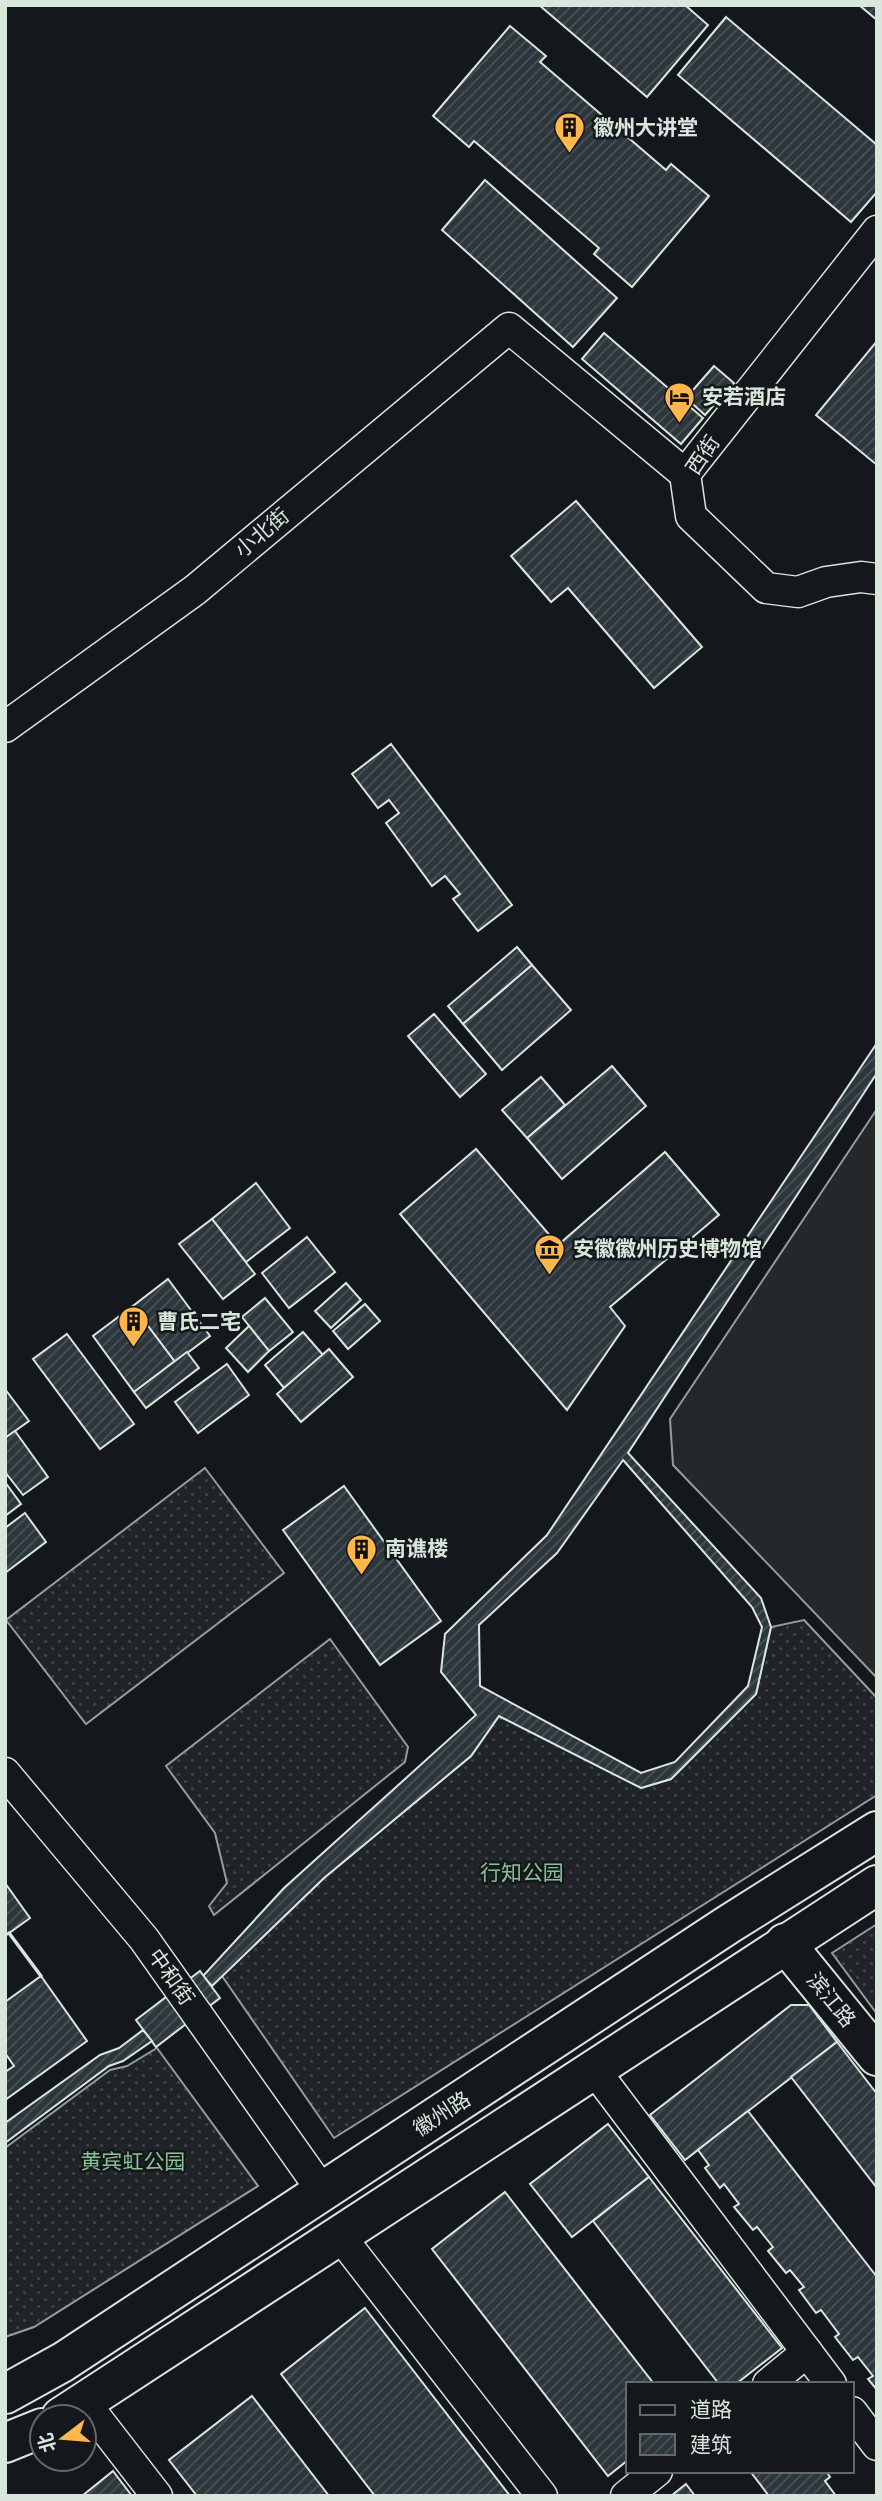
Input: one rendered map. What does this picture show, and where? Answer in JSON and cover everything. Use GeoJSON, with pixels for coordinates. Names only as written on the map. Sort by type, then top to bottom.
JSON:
{"type":"FeatureCollection","features":[{"type":"Feature","properties":{"kind":"main road","name":"徽州路"},"geometry":{"type":"LineString","coordinates":[[5,2394],[64,2362],[729,1924],[877,1831]]}},
{"type":"Feature","properties":{"kind":"main road"},"geometry":{"type":"LineString","coordinates":[[84,2403],[877,1885]]}},
{"type":"Feature","properties":{"kind":"main road","name":"滨江路"},"geometry":{"type":"LineString","coordinates":[[785,1943],[877,2056]]}},
{"type":"Feature","properties":{"kind":"main road"},"geometry":{"type":"LineString","coordinates":[[5,2443],[28,2434]]}},
{"type":"Feature","properties":{"kind":"street","name":"西街"},"geometry":{"type":"LineString","coordinates":[[877,231],[685,474],[691,516],[766,588],[798,592],[826,582],[861,577],[877,579]]}},
{"type":"Feature","properties":{"kind":"street","name":"小北街"},"geometry":{"type":"LineString","coordinates":[[5,727],[195,590],[509,328],[685,474]]}},
{"type":"Feature","properties":{"kind":"street","name":"中和街"},"geometry":{"type":"LineString","coordinates":[[5,1773],[144,1939],[323,2192]]}},
{"type":"Feature","properties":{"kind":"street"},"geometry":{"type":"LineString","coordinates":[[593,2068],[829,2382]]}},
{"type":"Feature","properties":{"kind":"street"},"geometry":{"type":"LineString","coordinates":[[340,2236],[542,2496]]}},
{"type":"Feature","properties":{"kind":"street"},"geometry":{"type":"LineString","coordinates":[[771,2382],[807,2353]]}},
{"type":"Feature","properties":{"kind":"street"},"geometry":{"type":"LineString","coordinates":[[854,2415],[877,2445]]}},
{"type":"Feature","properties":{"kind":"street"},"geometry":{"type":"LineString","coordinates":[[98,2436],[157,2496]]}},
{"type":"Feature","properties":{"kind":"street"},"geometry":{"type":"LineString","coordinates":[[626,2496],[655,2473]]}},
{"type":"Feature","properties":{"kind":"green space"},"geometry":{"type":"Polygon","coordinates":[[[205,1468],[284,1573],[86,1724],[6,1620],[205,1468]]]}},
{"type":"Feature","properties":{"kind":"green space","name":"行知公园"},"geometry":{"type":"Polygon","coordinates":[[[804,1620],[877,1698],[877,1795],[334,2138],[222,1976],[324,1878],[471,1756],[499,1716],[642,1788],[671,1779],[756,1694],[771,1627],[804,1620]]]}},
{"type":"Feature","properties":{"kind":"green space"},"geometry":{"type":"Polygon","coordinates":[[[330,1639],[408,1747],[405,1762],[214,1915],[209,1906],[227,1883],[215,1833],[166,1766],[330,1639]]]}},
{"type":"Feature","properties":{"kind":"green space"},"geometry":{"type":"Polygon","coordinates":[[[877,1924],[877,2014],[832,1953],[877,1924]]]}},
{"type":"Feature","properties":{"kind":"green space","name":"黄宾虹公园"},"geometry":{"type":"Polygon","coordinates":[[[157,2048],[258,2186],[34,2327],[5,2337],[5,2148],[110,2070],[127,2066],[157,2048]]]}},
{"type":"Feature","properties":{"kind":"shaded area"},"geometry":{"type":"Polygon","coordinates":[[[877,1109],[877,1678],[673,1465],[670,1419],[877,1109]]]}},
{"type":"Feature","properties":{"kind":"building"},"geometry":{"type":"Polygon","coordinates":[[[539,5],[685,5],[708,25],[647,97],[539,5]]]}},
{"type":"Feature","properties":{"kind":"building"},"geometry":{"type":"Polygon","coordinates":[[[859,5],[877,5],[877,20],[859,5]]]}},
{"type":"Feature","properties":{"kind":"building"},"geometry":{"type":"Polygon","coordinates":[[[726,17],[877,145],[877,192],[851,222],[678,75],[726,17]]]}},
{"type":"Feature","properties":{"kind":"building","name":"徽州大讲堂"},"geometry":{"type":"Polygon","coordinates":[[[510,26],[546,56],[540,62],[666,170],[671,164],[709,196],[632,287],[594,254],[599,248],[474,141],[469,147],[433,116],[510,26]]]}},
{"type":"Feature","properties":{"kind":"building"},"geometry":{"type":"Polygon","coordinates":[[[485,180],[617,298],[573,347],[442,230],[485,180]]]}},
{"type":"Feature","properties":{"kind":"building"},"geometry":{"type":"Polygon","coordinates":[[[604,333],[703,418],[681,444],[582,359],[604,333]]]}},
{"type":"Feature","properties":{"kind":"building"},"geometry":{"type":"Polygon","coordinates":[[[877,341],[877,465],[816,415],[877,341]]]}},
{"type":"Feature","properties":{"kind":"building"},"geometry":{"type":"Polygon","coordinates":[[[714,366],[734,383],[705,415],[686,398],[714,366]]]}},
{"type":"Feature","properties":{"kind":"building"},"geometry":{"type":"Polygon","coordinates":[[[576,501],[702,647],[654,688],[568,588],[551,602],[511,556],[576,501]]]}},
{"type":"Feature","properties":{"kind":"building"},"geometry":{"type":"Polygon","coordinates":[[[391,744],[512,905],[478,931],[453,899],[460,894],[445,876],[432,886],[386,823],[399,813],[389,800],[378,808],[352,774],[391,744]]]}},
{"type":"Feature","properties":{"kind":"building"},"geometry":{"type":"Polygon","coordinates":[[[517,947],[532,965],[463,1024],[448,1006],[517,947]]]}},
{"type":"Feature","properties":{"kind":"building"},"geometry":{"type":"Polygon","coordinates":[[[532,965],[571,1010],[502,1070],[463,1024],[532,965]]]}},
{"type":"Feature","properties":{"kind":"building"},"geometry":{"type":"Polygon","coordinates":[[[434,1014],[486,1074],[460,1097],[408,1036],[434,1014]]]}},
{"type":"Feature","properties":{"kind":"building"},"geometry":{"type":"Polygon","coordinates":[[[877,1043],[877,1073],[628,1453],[761,1598],[771,1627],[756,1694],[671,1779],[641,1788],[499,1716],[471,1756],[324,1878],[212,1986],[203,1976],[284,1888],[476,1715],[441,1672],[445,1634],[547,1535],[877,1043]],[[623,1460],[557,1553],[479,1625],[480,1686],[641,1773],[675,1762],[748,1686],[762,1627],[752,1607],[623,1460]]]}},
{"type":"Feature","properties":{"kind":"building"},"geometry":{"type":"Polygon","coordinates":[[[612,1066],[646,1106],[562,1179],[527,1138],[612,1066]]]}},
{"type":"Feature","properties":{"kind":"building"},"geometry":{"type":"Polygon","coordinates":[[[541,1077],[565,1105],[527,1138],[502,1110],[541,1077]]]}},
{"type":"Feature","properties":{"kind":"building","name":"安徽徽州历史博物馆"},"geometry":{"type":"Polygon","coordinates":[[[476,1149],[558,1245],[665,1152],[719,1215],[610,1307],[625,1326],[567,1410],[400,1214],[476,1149]]]}},
{"type":"Feature","properties":{"kind":"building"},"geometry":{"type":"Polygon","coordinates":[[[256,1183],[290,1228],[246,1262],[212,1219],[256,1183]]]}},
{"type":"Feature","properties":{"kind":"building"},"geometry":{"type":"Polygon","coordinates":[[[212,1219],[255,1274],[223,1299],[179,1244],[212,1219]]]}},
{"type":"Feature","properties":{"kind":"building"},"geometry":{"type":"Polygon","coordinates":[[[307,1237],[335,1272],[289,1308],[262,1273],[307,1237]]]}},
{"type":"Feature","properties":{"kind":"building","name":"曹氏二宅"},"geometry":{"type":"Polygon","coordinates":[[[168,1279],[210,1336],[175,1362],[133,1306],[168,1279]]]}},
{"type":"Feature","properties":{"kind":"building"},"geometry":{"type":"Polygon","coordinates":[[[346,1283],[361,1300],[331,1328],[315,1311],[346,1283]]]}},
{"type":"Feature","properties":{"kind":"building"},"geometry":{"type":"Polygon","coordinates":[[[265,1298],[293,1332],[269,1351],[242,1317],[265,1298]]]}},
{"type":"Feature","properties":{"kind":"building"},"geometry":{"type":"Polygon","coordinates":[[[365,1304],[380,1321],[348,1349],[333,1331],[365,1304]]]}},
{"type":"Feature","properties":{"kind":"building","name":"曹氏二宅"},"geometry":{"type":"Polygon","coordinates":[[[133,1306],[175,1362],[134,1392],[93,1336],[133,1306]]]}},
{"type":"Feature","properties":{"kind":"building"},"geometry":{"type":"Polygon","coordinates":[[[249,1326],[269,1351],[248,1372],[226,1348],[249,1326]]]}},
{"type":"Feature","properties":{"kind":"building"},"geometry":{"type":"Polygon","coordinates":[[[303,1332],[323,1355],[284,1388],[265,1365],[303,1332]]]}},
{"type":"Feature","properties":{"kind":"building"},"geometry":{"type":"Polygon","coordinates":[[[67,1334],[134,1424],[100,1449],[33,1359],[67,1334]]]}},
{"type":"Feature","properties":{"kind":"building"},"geometry":{"type":"Polygon","coordinates":[[[329,1349],[353,1377],[301,1422],[277,1394],[329,1349]]]}},
{"type":"Feature","properties":{"kind":"building"},"geometry":{"type":"Polygon","coordinates":[[[187,1352],[199,1368],[146,1408],[134,1392],[187,1352]]]}},
{"type":"Feature","properties":{"kind":"building"},"geometry":{"type":"Polygon","coordinates":[[[227,1364],[249,1395],[198,1433],[175,1402],[227,1364]]]}},
{"type":"Feature","properties":{"kind":"building"},"geometry":{"type":"Polygon","coordinates":[[[5,1389],[29,1421],[5,1438],[5,1389]]]}},
{"type":"Feature","properties":{"kind":"building"},"geometry":{"type":"Polygon","coordinates":[[[15,1431],[48,1477],[23,1495],[5,1472],[5,1438],[15,1431]]]}},
{"type":"Feature","properties":{"kind":"building"},"geometry":{"type":"Polygon","coordinates":[[[5,1482],[21,1504],[5,1516],[5,1482]]]}},
{"type":"Feature","properties":{"kind":"building","name":"南谯楼"},"geometry":{"type":"Polygon","coordinates":[[[344,1486],[441,1621],[380,1665],[283,1530],[344,1486]]]}},
{"type":"Feature","properties":{"kind":"building"},"geometry":{"type":"Polygon","coordinates":[[[25,1513],[46,1542],[5,1573],[5,1528],[25,1513]]]}},
{"type":"Feature","properties":{"kind":"building"},"geometry":{"type":"Polygon","coordinates":[[[5,1883],[30,1918],[5,1936],[5,1883]]]}},
{"type":"Feature","properties":{"kind":"building"},"geometry":{"type":"Polygon","coordinates":[[[200,1971],[220,1998],[156,2047],[136,2020],[200,1971]]]}},
{"type":"Feature","properties":{"kind":"building"},"geometry":{"type":"Polygon","coordinates":[[[41,1976],[87,2041],[5,2100],[5,2072],[14,2066],[5,2053],[5,2002],[41,1976]]]}},
{"type":"Feature","properties":{"kind":"building"},"geometry":{"type":"Polygon","coordinates":[[[791,2005],[809,2005],[837,2042],[685,2160],[650,2115],[791,2005]]]}},
{"type":"Feature","properties":{"kind":"building"},"geometry":{"type":"Polygon","coordinates":[[[143,2030],[152,2041],[123,2061],[109,2066],[5,2143],[5,2123],[100,2055],[119,2048],[143,2030]]]}},
{"type":"Feature","properties":{"kind":"building"},"geometry":{"type":"Polygon","coordinates":[[[837,2042],[877,2094],[877,2188],[791,2077],[837,2042]]]}},
{"type":"Feature","properties":{"kind":"building"},"geometry":{"type":"Polygon","coordinates":[[[748,2111],[877,2277],[877,2390],[868,2379],[873,2376],[858,2357],[853,2360],[835,2337],[839,2334],[821,2310],[816,2313],[799,2290],[804,2287],[790,2270],[786,2273],[768,2251],[773,2247],[757,2227],[753,2230],[734,2207],[739,2204],[724,2184],[720,2188],[705,2168],[709,2165],[698,2150],[748,2111]]]}},
{"type":"Feature","properties":{"kind":"building"},"geometry":{"type":"Polygon","coordinates":[[[608,2124],[649,2177],[572,2237],[530,2184],[608,2124]]]}},
{"type":"Feature","properties":{"kind":"building"},"geometry":{"type":"Polygon","coordinates":[[[649,2177],[782,2348],[739,2382],[717,2382],[593,2221],[649,2177]]]}},
{"type":"Feature","properties":{"kind":"building"},"geometry":{"type":"Polygon","coordinates":[[[505,2192],[652,2382],[626,2382],[626,2462],[608,2476],[432,2249],[505,2192]]]}},
{"type":"Feature","properties":{"kind":"building"},"geometry":{"type":"Polygon","coordinates":[[[365,2308],[510,2496],[375,2496],[281,2374],[365,2308]]]}},
{"type":"Feature","properties":{"kind":"building"},"geometry":{"type":"Polygon","coordinates":[[[252,2396],[329,2496],[197,2496],[169,2460],[252,2396]]]}},
{"type":"Feature","properties":{"kind":"building"},"geometry":{"type":"Polygon","coordinates":[[[113,2471],[132,2496],[82,2496],[113,2471]]]}},
{"type":"Feature","properties":{"kind":"building"},"geometry":{"type":"Polygon","coordinates":[[[752,2473],[827,2473],[830,2477],[825,2481],[836,2496],[769,2496],[752,2473]]]}},
{"type":"Feature","properties":{"kind":"building"},"geometry":{"type":"Polygon","coordinates":[[[686,2484],[695,2496],[671,2496],[686,2484]]]}},
{"type":"Feature","properties":{"kind":"wall"},"geometry":{"type":"LineString","coordinates":[[9,1933],[41,1976]]}},
{"type":"Feature","properties":{"kind":"place","name":"徽州大讲堂"},"geometry":{"type":"Point","coordinates":[570,155]}},
{"type":"Feature","properties":{"kind":"place","name":"安若酒店"},"geometry":{"type":"Point","coordinates":[679,424]}},
{"type":"Feature","properties":{"kind":"place","name":"安徽徽州历史博物馆"},"geometry":{"type":"Point","coordinates":[550,1276]}},
{"type":"Feature","properties":{"kind":"place","name":"曹氏二宅"},"geometry":{"type":"Point","coordinates":[134,1349]}},
{"type":"Feature","properties":{"kind":"place","name":"南谯楼"},"geometry":{"type":"Point","coordinates":[362,1576]}}]}
